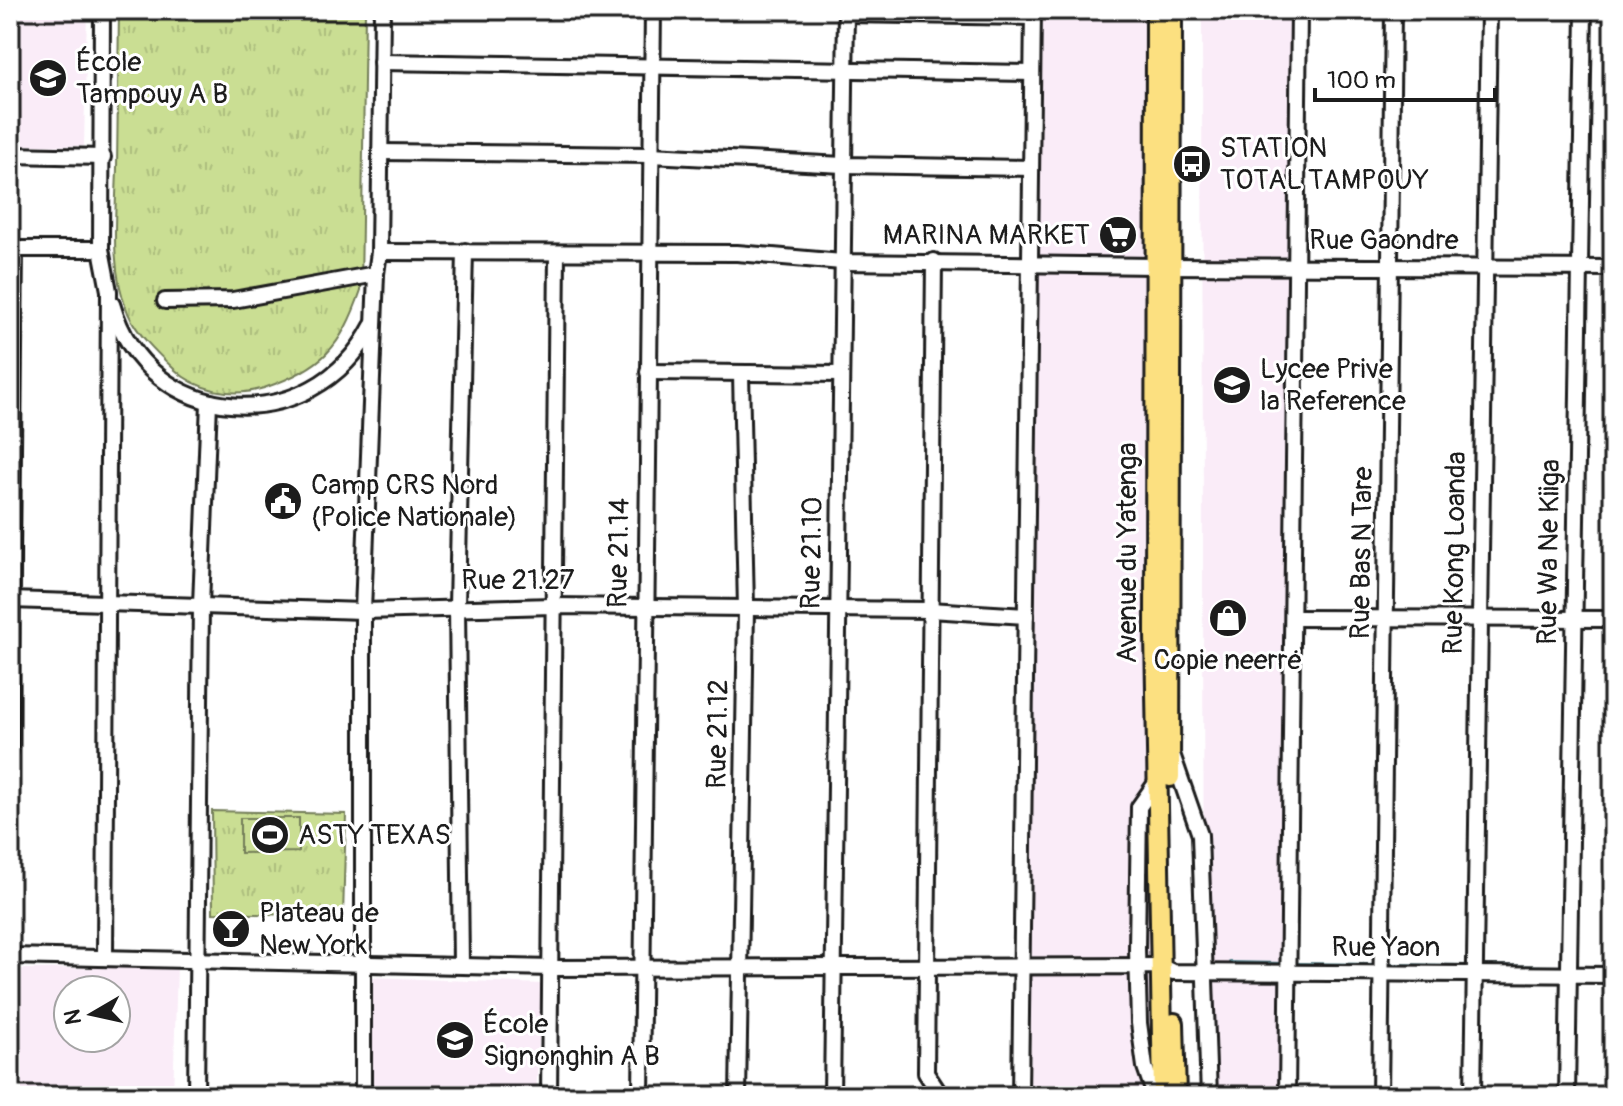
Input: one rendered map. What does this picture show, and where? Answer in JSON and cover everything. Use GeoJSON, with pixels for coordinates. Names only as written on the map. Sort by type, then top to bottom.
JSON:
{"type":"FeatureCollection","features":[{"type":"Feature","properties":{"kind":"main road","name":"Avenue du Yatenga"},"geometry":{"type":"LineString","coordinates":[[1156,10],[1170,748],[1163,1096]]}},
{"type":"Feature","properties":{"kind":"main road","name":"Avenue du Yatenga"},"geometry":{"type":"LineString","coordinates":[[1172,10],[1162,266],[1158,780],[1166,969],[1176,1096]]}},
{"type":"Feature","properties":{"kind":"street"},"geometry":{"type":"LineString","coordinates":[[102,10],[101,249],[109,291],[127,340],[143,361],[162,379],[209,402],[253,407],[296,397],[316,388],[350,359],[374,322]]}},
{"type":"Feature","properties":{"kind":"street"},"geometry":{"type":"LineString","coordinates":[[363,1096],[363,611],[379,252],[382,10]]}},
{"type":"Feature","properties":{"kind":"street","name":"Rue 21.14"},"geometry":{"type":"LineString","coordinates":[[641,1096],[645,966],[644,607],[653,10]]}},
{"type":"Feature","properties":{"kind":"street"},"geometry":{"type":"LineString","coordinates":[[1287,1096],[1299,10]]}},
{"type":"Feature","properties":{"kind":"street","name":"Rue Bas N Tare"},"geometry":{"type":"LineString","coordinates":[[1380,1096],[1393,10]]}},
{"type":"Feature","properties":{"kind":"street","name":"Rue Kong Loanda"},"geometry":{"type":"LineString","coordinates":[[1473,1096],[1472,974],[1481,617],[1489,10]]}},
{"type":"Feature","properties":{"kind":"street","name":"Rue Wa Ne Kiiga"},"geometry":{"type":"LineString","coordinates":[[1567,1096],[1584,10]]}},
{"type":"Feature","properties":{"kind":"street"},"geometry":{"type":"LineString","coordinates":[[846,12],[1032,14],[1020,1096]]}},
{"type":"Feature","properties":{"kind":"street","name":"Rue 21.10"},"geometry":{"type":"LineString","coordinates":[[832,1096],[846,12]]}},
{"type":"Feature","properties":{"kind":"street"},"geometry":{"type":"LineString","coordinates":[[381,62],[1032,73]]}},
{"type":"Feature","properties":{"kind":"street"},"geometry":{"type":"LineString","coordinates":[[380,152],[651,155],[843,165],[1031,168]]}},
{"type":"Feature","properties":{"kind":"street"},"geometry":{"type":"LineString","coordinates":[[10,155],[103,157]]}},
{"type":"Feature","properties":{"kind":"street"},"geometry":{"type":"LineString","coordinates":[[10,751],[12,249],[101,249]]}},
{"type":"Feature","properties":{"kind":"street"},"geometry":{"type":"LineString","coordinates":[[461,965],[457,606],[465,251]]}},
{"type":"Feature","properties":{"kind":"street","name":"Rue Gaondre"},"geometry":{"type":"LineString","coordinates":[[379,252],[737,253],[842,262],[1613,268]]}},
{"type":"Feature","properties":{"kind":"street"},"geometry":{"type":"LineString","coordinates":[[549,1096],[557,253]]}},
{"type":"Feature","properties":{"kind":"street"},"geometry":{"type":"LineString","coordinates":[[934,261],[930,966],[926,1073],[941,1096]]}},
{"type":"Feature","properties":{"kind":"street"},"geometry":{"type":"LineString","coordinates":[[165,301],[233,300],[376,274]]}},
{"type":"Feature","properties":{"kind":"street"},"geometry":{"type":"LineString","coordinates":[[105,957],[109,291]]}},
{"type":"Feature","properties":{"kind":"street"},"geometry":{"type":"LineString","coordinates":[[648,372],[840,374]]}},
{"type":"Feature","properties":{"kind":"street","name":"Rue 21.12"},"geometry":{"type":"LineString","coordinates":[[738,1096],[746,609],[741,373]]}},
{"type":"Feature","properties":{"kind":"street"},"geometry":{"type":"LineString","coordinates":[[196,1096],[201,605],[209,402]]}},
{"type":"Feature","properties":{"kind":"street","name":"Rue 21.27"},"geometry":{"type":"LineString","coordinates":[[11,600],[363,611],[457,606],[552,606],[930,610],[1026,616]]}},
{"type":"Feature","properties":{"kind":"street"},"geometry":{"type":"LineString","coordinates":[[1293,618],[1613,619]]}},
{"type":"Feature","properties":{"kind":"street"},"geometry":{"type":"LineString","coordinates":[[1170,748],[1200,835],[1202,972],[1209,1096]]}},
{"type":"Feature","properties":{"kind":"street"},"geometry":{"type":"LineString","coordinates":[[1155,1096],[1145,1067],[1139,1023],[1139,807],[1158,780]]}},
{"type":"Feature","properties":{"kind":"street","name":"Rue Yaon"},"geometry":{"type":"LineString","coordinates":[[10,956],[364,961],[552,968],[1138,967],[1202,972],[1613,975]]}},
{"type":"Feature","properties":{"kind":"shaded area","name":"École Tampouy A B"},"geometry":{"type":"Polygon","coordinates":[[[10,10],[87,10],[84,146],[10,145],[10,10]]]}},
{"type":"Feature","properties":{"kind":"shaded area"},"geometry":{"type":"Polygon","coordinates":[[[1040,10],[1152,10],[1151,1096],[1030,1096],[1040,10]]]}},
{"type":"Feature","properties":{"kind":"shaded area"},"geometry":{"type":"Polygon","coordinates":[[[1202,10],[1294,10],[1287,1096],[1204,1096],[1202,10]]]}},
{"type":"Feature","properties":{"kind":"shaded area"},"geometry":{"type":"Polygon","coordinates":[[[177,967],[173,1096],[16,1096],[22,969],[177,967]]]}},
{"type":"Feature","properties":{"kind":"shaded area","name":"École Signonghin A B"},"geometry":{"type":"Polygon","coordinates":[[[372,977],[542,984],[536,1096],[369,1096],[372,977]]]}},
{"type":"Feature","properties":{"kind":"green space"},"geometry":{"type":"Polygon","coordinates":[[[119,10],[365,10],[361,290],[337,341],[327,353],[301,372],[252,391],[228,392],[204,387],[183,377],[154,350],[128,313],[118,278],[115,241],[119,10]]]}},
{"type":"Feature","properties":{"kind":"green space"},"geometry":{"type":"Polygon","coordinates":[[[212,811],[346,814],[343,916],[213,913],[212,811]]]}},
{"type":"Feature","properties":{"kind":"green space","name":"ASTY TEXAS"},"geometry":{"type":"Polygon","coordinates":[[[240,818],[299,818],[299,852],[240,853],[240,818]]]}},
{"type":"Feature","properties":{"kind":"waterway"},"geometry":{"type":"LineString","coordinates":[[1230,963],[1284,964]]}},
{"type":"Feature","properties":{"kind":"waterway"},"geometry":{"type":"LineString","coordinates":[[1293,964],[1564,967]]}},
{"type":"Feature","properties":{"kind":"waterway"},"geometry":{"type":"LineString","coordinates":[[1573,967],[1613,967]]}},
{"type":"Feature","properties":{"kind":"place","name":"École Tampouy A B"},"geometry":{"type":"Point","coordinates":[48,78]}},
{"type":"Feature","properties":{"kind":"place","name":"STATION TOTAL TAMPOUY"},"geometry":{"type":"Point","coordinates":[1192,164]}},
{"type":"Feature","properties":{"kind":"place","name":"MARINA MARKET"},"geometry":{"type":"Point","coordinates":[1118,235]}},
{"type":"Feature","properties":{"kind":"place","name":"Lycee Prive la Reference"},"geometry":{"type":"Point","coordinates":[1232,385]}},
{"type":"Feature","properties":{"kind":"place","name":"Camp CRS Nord (Police Nationale)"},"geometry":{"type":"Point","coordinates":[283,501]}},
{"type":"Feature","properties":{"kind":"place","name":"Copie neerrė"},"geometry":{"type":"Point","coordinates":[1228,618]}},
{"type":"Feature","properties":{"kind":"place","name":"ASTY TEXAS"},"geometry":{"type":"Point","coordinates":[270,835]}},
{"type":"Feature","properties":{"kind":"place","name":"Plateau de New York"},"geometry":{"type":"Point","coordinates":[231,929]}},
{"type":"Feature","properties":{"kind":"place","name":"École Signonghin A B"},"geometry":{"type":"Point","coordinates":[455,1040]}}]}
